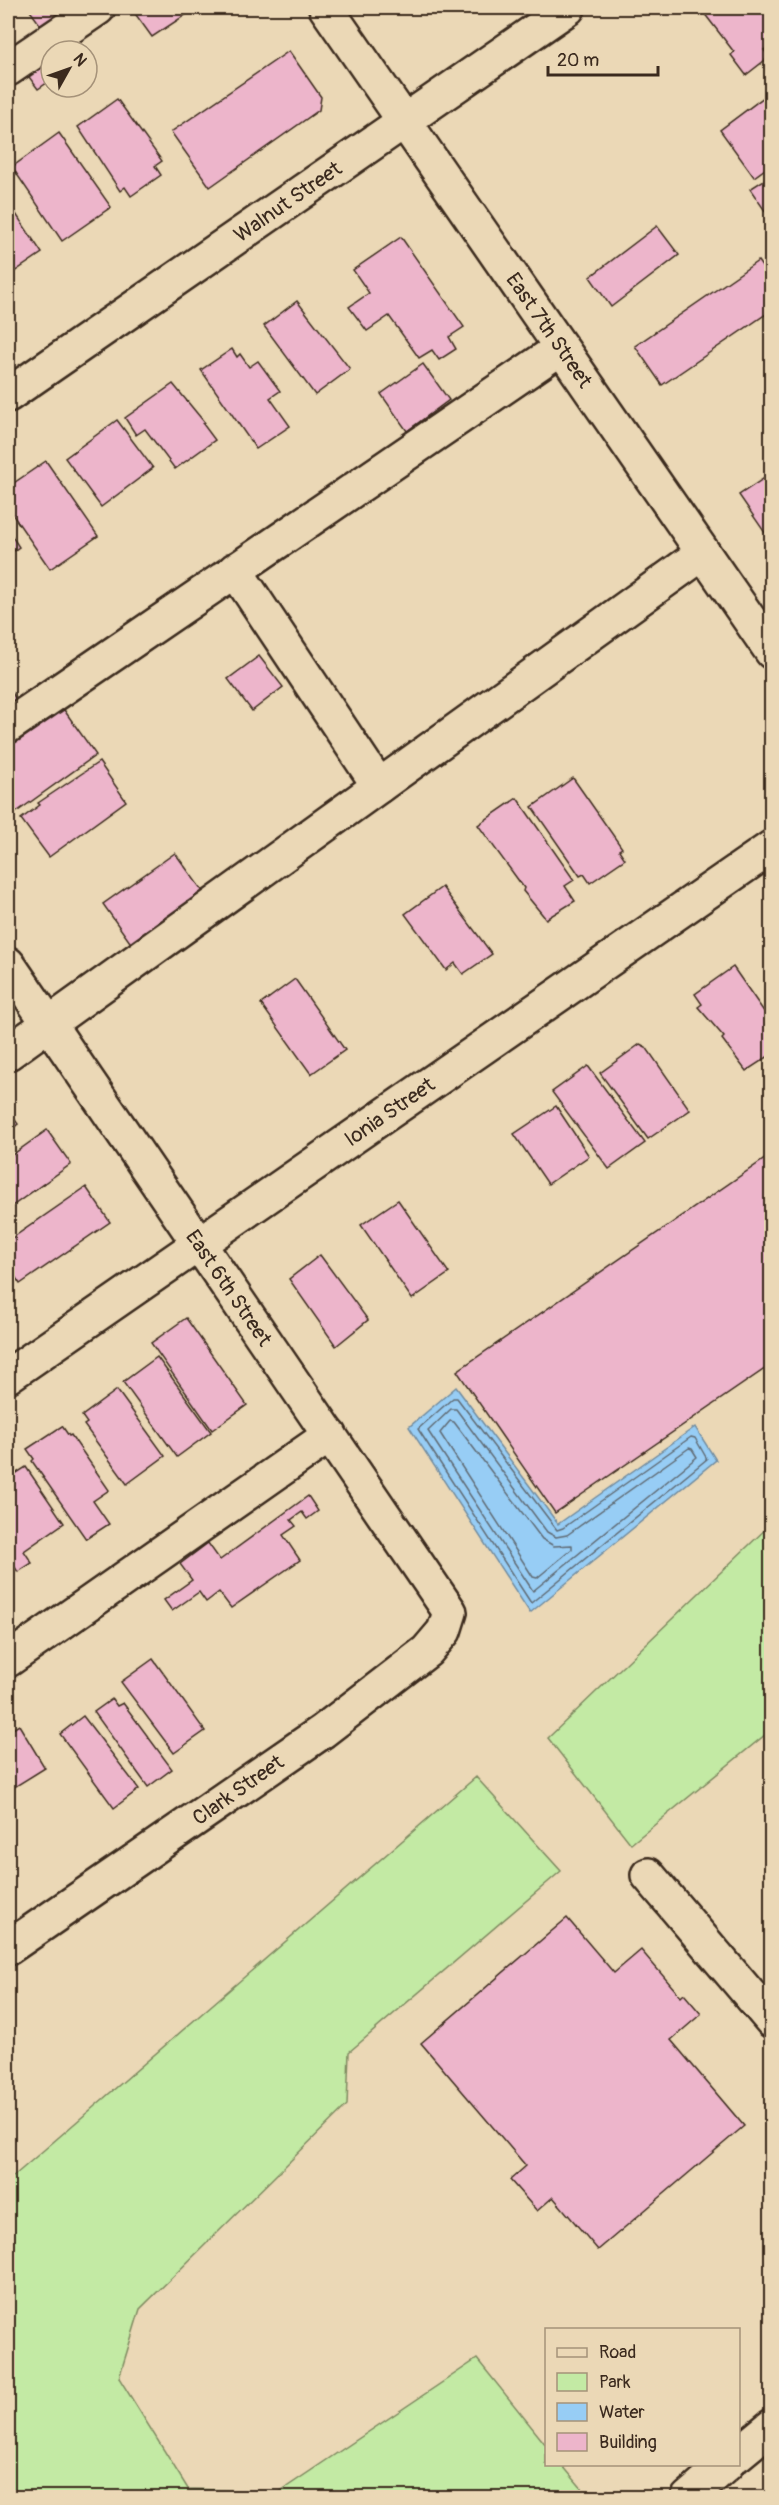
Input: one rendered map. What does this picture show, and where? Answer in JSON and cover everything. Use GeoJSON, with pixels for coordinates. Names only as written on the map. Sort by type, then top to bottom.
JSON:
{"type":"FeatureCollection","features":[{"type":"Feature","properties":{"kind":"street"},"geometry":{"type":"LineString","coordinates":[[8,69],[98,8]]}},
{"type":"Feature","properties":{"kind":"street","name":"East 7th Street"},"geometry":{"type":"LineString","coordinates":[[326,8],[771,652]]}},
{"type":"Feature","properties":{"kind":"street","name":"Walnut Street"},"geometry":{"type":"LineString","coordinates":[[8,395],[568,8]]}},
{"type":"Feature","properties":{"kind":"street"},"geometry":{"type":"LineString","coordinates":[[8,726],[561,348]]}},
{"type":"Feature","properties":{"kind":"street"},"geometry":{"type":"LineString","coordinates":[[8,1053],[703,553]]}},
{"type":"Feature","properties":{"kind":"street"},"geometry":{"type":"LineString","coordinates":[[235,570],[380,786]]}},
{"type":"Feature","properties":{"kind":"street","name":"Ionia Street"},"geometry":{"type":"LineString","coordinates":[[8,1376],[771,847]]}},
{"type":"Feature","properties":{"kind":"street","name":"East 6th Street"},"geometry":{"type":"LineString","coordinates":[[8,964],[450,1612]]}},
{"type":"Feature","properties":{"kind":"street"},"geometry":{"type":"LineString","coordinates":[[8,1660],[330,1435]]}},
{"type":"Feature","properties":{"kind":"street","name":"Clark Street"},"geometry":{"type":"LineString","coordinates":[[8,1948],[323,1731],[427,1652],[444,1631],[450,1612]]}},
{"type":"Feature","properties":{"kind":"street"},"geometry":{"type":"LineString","coordinates":[[648,1875],[771,2022]]}},
{"type":"Feature","properties":{"kind":"street"},"geometry":{"type":"LineString","coordinates":[[740,2452],[771,2428]]}},
{"type":"Feature","properties":{"kind":"street"},"geometry":{"type":"LineString","coordinates":[[688,2498],[725,2466]]}},
{"type":"Feature","properties":{"kind":"green space"},"geometry":{"type":"Polygon","coordinates":[[[771,1524],[771,1730],[631,1844],[548,1738],[771,1524]]]}},
{"type":"Feature","properties":{"kind":"green space"},"geometry":{"type":"Polygon","coordinates":[[[476,1777],[561,1871],[349,2052],[347,2105],[140,2309],[119,2378],[188,2489],[279,2492],[477,2359],[545,2444],[545,2466],[563,2466],[589,2497],[8,2497],[8,2181],[476,1777]]]}},
{"type":"Feature","properties":{"kind":"water"},"geometry":{"type":"Polygon","coordinates":[[[456,1387],[558,1524],[695,1427],[716,1460],[530,1613],[409,1427],[456,1387]]]}},
{"type":"Feature","properties":{"kind":"building"},"geometry":{"type":"Polygon","coordinates":[[[28,8],[76,8],[44,30],[28,8]]]}},
{"type":"Feature","properties":{"kind":"building"},"geometry":{"type":"Polygon","coordinates":[[[131,8],[196,8],[152,37],[131,8]]]}},
{"type":"Feature","properties":{"kind":"building"},"geometry":{"type":"Polygon","coordinates":[[[704,8],[767,8],[772,14],[772,44],[764,50],[769,57],[746,75],[731,55],[734,52],[704,13],[706,11],[704,8]]]}},
{"type":"Feature","properties":{"kind":"building"},"geometry":{"type":"Polygon","coordinates":[[[289,51],[321,97],[319,110],[210,187],[171,132],[289,51]]]}},
{"type":"Feature","properties":{"kind":"building"},"geometry":{"type":"Polygon","coordinates":[[[39,64],[39,88],[38,89],[26,73],[39,64]]]}},
{"type":"Feature","properties":{"kind":"building"},"geometry":{"type":"Polygon","coordinates":[[[772,91],[772,164],[754,177],[720,130],[772,91]]]}},
{"type":"Feature","properties":{"kind":"building"},"geometry":{"type":"Polygon","coordinates":[[[117,99],[162,161],[155,166],[161,175],[131,196],[125,187],[120,191],[78,127],[117,99]]]}},
{"type":"Feature","properties":{"kind":"building"},"geometry":{"type":"Polygon","coordinates":[[[59,133],[111,207],[62,241],[12,167],[59,133]]]}},
{"type":"Feature","properties":{"kind":"building"},"geometry":{"type":"Polygon","coordinates":[[[772,175],[772,221],[750,189],[772,175]]]}},
{"type":"Feature","properties":{"kind":"building"},"geometry":{"type":"Polygon","coordinates":[[[8,202],[42,253],[8,276],[8,202]]]}},
{"type":"Feature","properties":{"kind":"building"},"geometry":{"type":"Polygon","coordinates":[[[657,226],[679,255],[611,307],[590,277],[657,226]]]}},
{"type":"Feature","properties":{"kind":"building"},"geometry":{"type":"Polygon","coordinates":[[[401,237],[464,327],[449,337],[456,349],[439,360],[432,350],[419,358],[389,316],[367,331],[349,307],[369,293],[353,270],[401,237]]]}},
{"type":"Feature","properties":{"kind":"building"},"geometry":{"type":"Polygon","coordinates":[[[758,261],[772,281],[772,310],[662,385],[635,346],[758,261]]]}},
{"type":"Feature","properties":{"kind":"building"},"geometry":{"type":"Polygon","coordinates":[[[297,301],[350,369],[315,395],[264,326],[297,301]]]}},
{"type":"Feature","properties":{"kind":"building"},"geometry":{"type":"Polygon","coordinates":[[[232,349],[237,357],[240,354],[249,367],[258,361],[280,391],[270,398],[290,426],[256,449],[201,370],[232,349]]]}},
{"type":"Feature","properties":{"kind":"building"},"geometry":{"type":"Polygon","coordinates":[[[423,364],[449,400],[407,431],[381,394],[423,364]]]}},
{"type":"Feature","properties":{"kind":"building"},"geometry":{"type":"Polygon","coordinates":[[[173,384],[205,423],[203,424],[215,440],[175,469],[145,429],[136,435],[125,418],[173,384]]]}},
{"type":"Feature","properties":{"kind":"building"},"geometry":{"type":"Polygon","coordinates":[[[117,420],[153,468],[101,507],[65,458],[117,420]]]}},
{"type":"Feature","properties":{"kind":"building"},"geometry":{"type":"Polygon","coordinates":[[[46,461],[98,536],[50,569],[8,508],[8,487],[46,461]]]}},
{"type":"Feature","properties":{"kind":"building"},"geometry":{"type":"Polygon","coordinates":[[[772,473],[772,543],[739,495],[772,473]]]}},
{"type":"Feature","properties":{"kind":"building"},"geometry":{"type":"Polygon","coordinates":[[[8,530],[19,547],[8,555],[8,530]]]}},
{"type":"Feature","properties":{"kind":"building"},"geometry":{"type":"Polygon","coordinates":[[[259,656],[283,687],[252,711],[228,679],[259,656]]]}},
{"type":"Feature","properties":{"kind":"building"},"geometry":{"type":"Polygon","coordinates":[[[8,686],[17,701],[8,707],[8,686]]]}},
{"type":"Feature","properties":{"kind":"building"},"geometry":{"type":"Polygon","coordinates":[[[62,707],[96,755],[11,816],[8,811],[8,746],[62,707]]]}},
{"type":"Feature","properties":{"kind":"building"},"geometry":{"type":"Polygon","coordinates":[[[99,762],[126,801],[49,857],[21,819],[40,805],[38,803],[99,762]]]}},
{"type":"Feature","properties":{"kind":"building"},"geometry":{"type":"Polygon","coordinates":[[[573,778],[622,848],[619,850],[625,859],[590,883],[584,874],[580,876],[532,807],[573,778]]]}},
{"type":"Feature","properties":{"kind":"building"},"geometry":{"type":"Polygon","coordinates":[[[517,798],[574,880],[565,886],[575,901],[546,919],[523,891],[524,888],[478,825],[517,798]]]}},
{"type":"Feature","properties":{"kind":"building"},"geometry":{"type":"Polygon","coordinates":[[[175,853],[204,893],[132,945],[103,904],[175,853]]]}},
{"type":"Feature","properties":{"kind":"building"},"geometry":{"type":"Polygon","coordinates":[[[442,887],[492,954],[463,974],[455,963],[446,970],[405,914],[442,887]]]}},
{"type":"Feature","properties":{"kind":"building"},"geometry":{"type":"Polygon","coordinates":[[[733,967],[772,1023],[772,1054],[746,1071],[722,1039],[724,1037],[698,1007],[702,1004],[695,994],[733,967]]]}},
{"type":"Feature","properties":{"kind":"building"},"geometry":{"type":"Polygon","coordinates":[[[295,979],[345,1050],[311,1074],[261,1004],[295,979]]]}},
{"type":"Feature","properties":{"kind":"building"},"geometry":{"type":"Polygon","coordinates":[[[640,1044],[646,1047],[690,1110],[648,1139],[600,1073],[640,1044]]]}},
{"type":"Feature","properties":{"kind":"building"},"geometry":{"type":"Polygon","coordinates":[[[588,1066],[645,1143],[609,1169],[552,1092],[588,1066]]]}},
{"type":"Feature","properties":{"kind":"building"},"geometry":{"type":"Polygon","coordinates":[[[556,1106],[589,1156],[548,1184],[514,1134],[556,1106]]]}},
{"type":"Feature","properties":{"kind":"building"},"geometry":{"type":"Polygon","coordinates":[[[8,1110],[18,1124],[8,1132],[8,1110]]]}},
{"type":"Feature","properties":{"kind":"building"},"geometry":{"type":"Polygon","coordinates":[[[47,1130],[71,1164],[8,1209],[8,1158],[47,1130]]]}},
{"type":"Feature","properties":{"kind":"building"},"geometry":{"type":"Polygon","coordinates":[[[772,1154],[772,1364],[555,1513],[457,1371],[772,1154]]]}},
{"type":"Feature","properties":{"kind":"building"},"geometry":{"type":"Polygon","coordinates":[[[86,1187],[110,1222],[20,1284],[8,1266],[8,1241],[86,1187]]]}},
{"type":"Feature","properties":{"kind":"building"},"geometry":{"type":"Polygon","coordinates":[[[398,1200],[449,1273],[412,1299],[361,1225],[398,1200]]]}},
{"type":"Feature","properties":{"kind":"building"},"geometry":{"type":"Polygon","coordinates":[[[320,1255],[368,1320],[336,1346],[289,1279],[320,1255]]]}},
{"type":"Feature","properties":{"kind":"building"},"geometry":{"type":"Polygon","coordinates":[[[186,1318],[247,1405],[212,1430],[151,1343],[186,1318]]]}},
{"type":"Feature","properties":{"kind":"building"},"geometry":{"type":"Polygon","coordinates":[[[157,1357],[211,1432],[177,1457],[123,1382],[157,1357]]]}},
{"type":"Feature","properties":{"kind":"building"},"geometry":{"type":"Polygon","coordinates":[[[117,1390],[165,1456],[127,1484],[84,1425],[87,1423],[82,1416],[117,1390]]]}},
{"type":"Feature","properties":{"kind":"building"},"geometry":{"type":"Polygon","coordinates":[[[62,1426],[69,1436],[71,1435],[109,1490],[93,1501],[109,1524],[86,1539],[32,1461],[34,1459],[27,1449],[62,1426]]]}},
{"type":"Feature","properties":{"kind":"building"},"geometry":{"type":"Polygon","coordinates":[[[26,1467],[64,1523],[24,1551],[32,1563],[18,1572],[8,1557],[8,1476],[9,1478],[26,1467]]]}},
{"type":"Feature","properties":{"kind":"building"},"geometry":{"type":"Polygon","coordinates":[[[308,1496],[318,1511],[307,1519],[302,1512],[291,1520],[296,1526],[283,1535],[300,1560],[231,1608],[219,1592],[206,1602],[199,1592],[172,1611],[164,1600],[192,1580],[180,1564],[208,1543],[220,1560],[308,1496]]]}},
{"type":"Feature","properties":{"kind":"building"},"geometry":{"type":"Polygon","coordinates":[[[153,1659],[205,1731],[174,1753],[121,1682],[153,1659]]]}},
{"type":"Feature","properties":{"kind":"building"},"geometry":{"type":"Polygon","coordinates":[[[112,1699],[117,1706],[123,1703],[172,1769],[148,1787],[94,1712],[112,1699]]]}},
{"type":"Feature","properties":{"kind":"building"},"geometry":{"type":"Polygon","coordinates":[[[83,1716],[139,1789],[114,1808],[60,1734],[83,1716]]]}},
{"type":"Feature","properties":{"kind":"building"},"geometry":{"type":"Polygon","coordinates":[[[19,1725],[45,1768],[8,1791],[8,1732],[19,1725]]]}},
{"type":"Feature","properties":{"kind":"building"},"geometry":{"type":"Polygon","coordinates":[[[567,1918],[614,1973],[641,1950],[681,1997],[684,1994],[701,2014],[671,2040],[744,2126],[598,2250],[553,2197],[537,2211],[510,2180],[526,2166],[421,2043],[567,1918]]]}}]}
